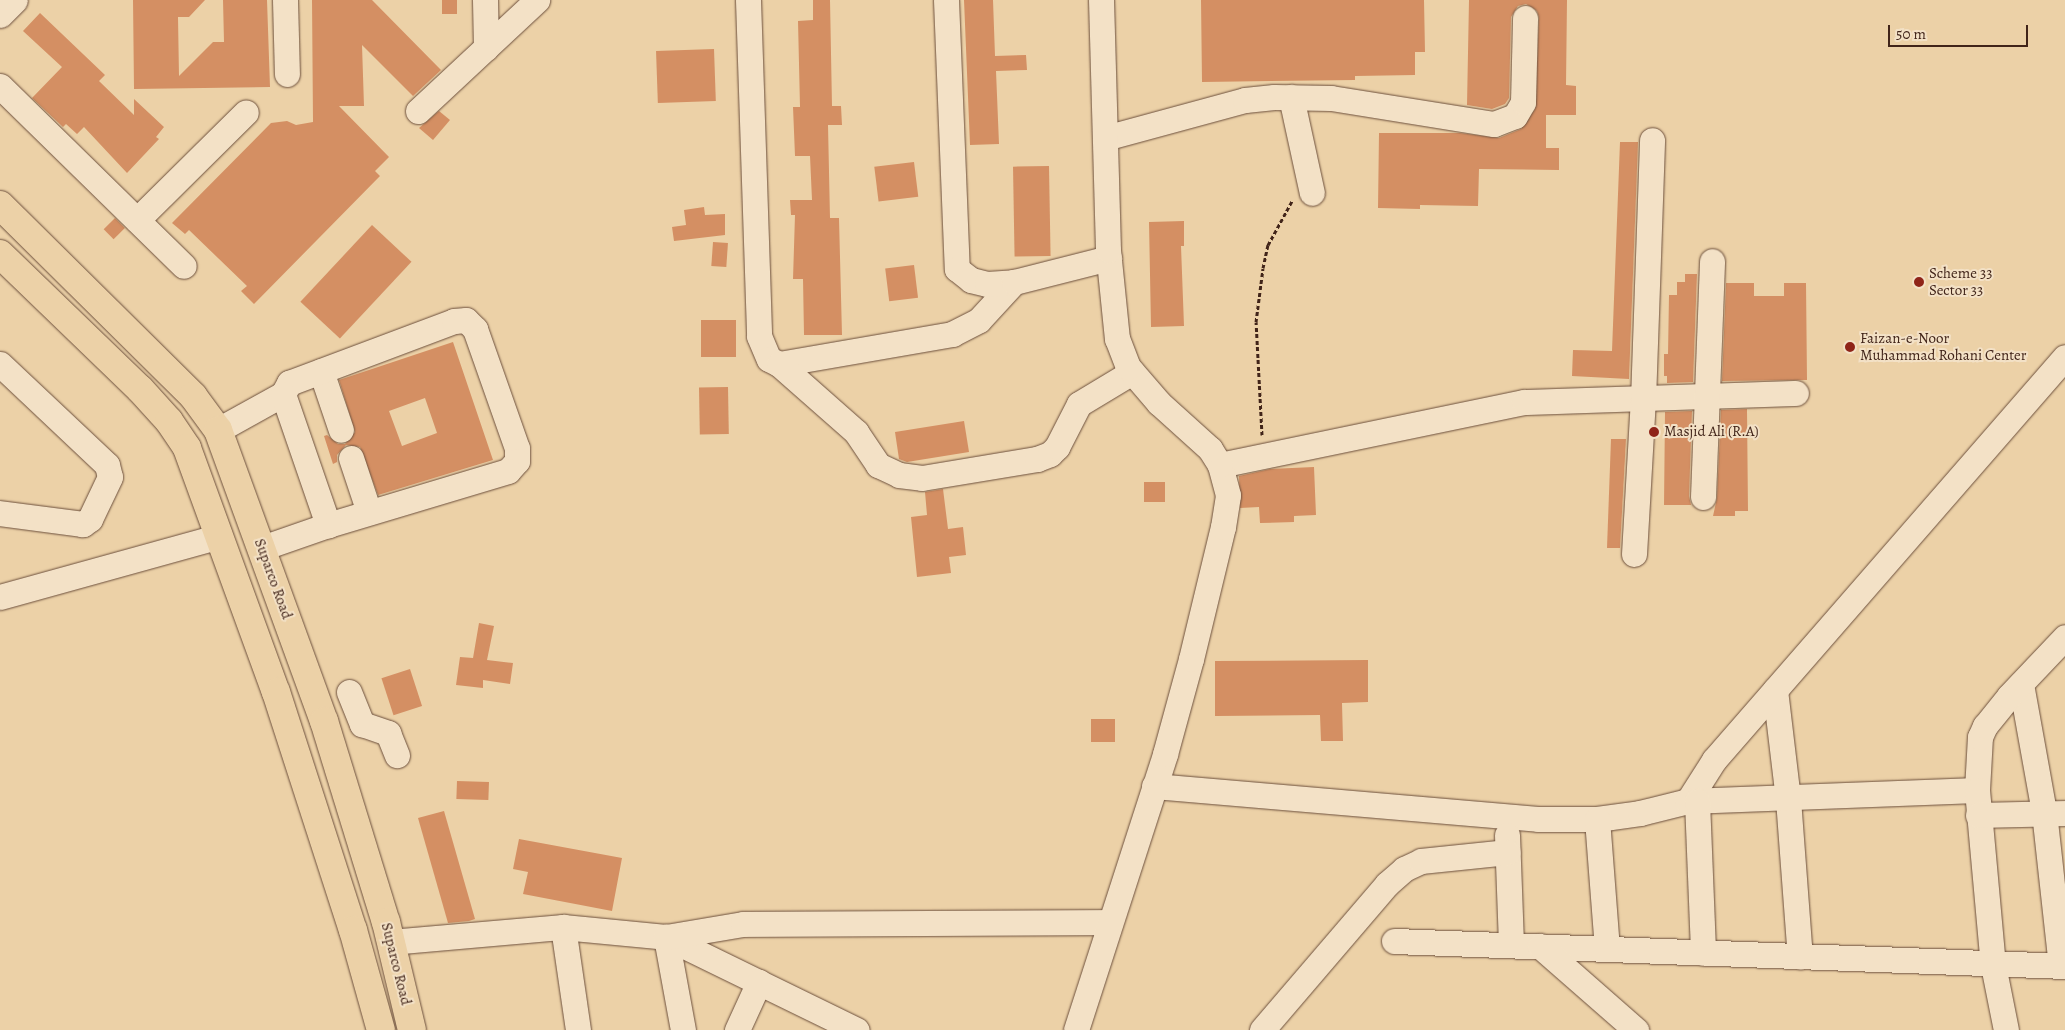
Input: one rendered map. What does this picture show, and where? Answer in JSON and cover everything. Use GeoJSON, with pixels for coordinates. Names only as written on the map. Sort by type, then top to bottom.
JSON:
{"type":"FeatureCollection","features":[{"type":"Feature","properties":{"kind":"main road","name":"Suparco Road"},"geometry":{"type":"LineString","coordinates":[[0,204],[193,396],[218,430],[324,721],[388,932],[412,1030]]}},
{"type":"Feature","properties":{"kind":"main road","name":"Suparco Road"},"geometry":{"type":"LineString","coordinates":[[0,254],[169,421],[187,448],[276,692],[353,930],[381,1030]]}},
{"type":"Feature","properties":{"kind":"main road"},"geometry":{"type":"LineString","coordinates":[[353,930],[388,932]]}},
{"type":"Feature","properties":{"kind":"main road"},"geometry":{"type":"LineString","coordinates":[[366,975],[397,970]]}},
{"type":"Feature","properties":{"kind":"street"},"geometry":{"type":"LineString","coordinates":[[0,15],[15,0]]}},
{"type":"Feature","properties":{"kind":"street"},"geometry":{"type":"LineString","coordinates":[[285,0],[288,74]]}},
{"type":"Feature","properties":{"kind":"street"},"geometry":{"type":"LineString","coordinates":[[418,111],[537,0]]}},
{"type":"Feature","properties":{"kind":"street"},"geometry":{"type":"LineString","coordinates":[[748,0],[759,336],[769,359],[779,364],[856,432],[878,464],[893,473],[922,478],[1037,459],[1050,454],[1057,448],[1079,404],[1132,372]]}},
{"type":"Feature","properties":{"kind":"street"},"geometry":{"type":"LineString","coordinates":[[946,0],[957,269],[970,280],[987,284],[1014,282],[1108,258]]}},
{"type":"Feature","properties":{"kind":"street"},"geometry":{"type":"LineString","coordinates":[[1076,1030],[1154,786],[1191,659],[1223,528],[1228,495],[1220,465],[1210,449],[1159,403],[1132,372],[1117,340],[1108,258],[1101,0]]}},
{"type":"Feature","properties":{"kind":"street"},"geometry":{"type":"LineString","coordinates":[[486,48],[490,3]]}},
{"type":"Feature","properties":{"kind":"street"},"geometry":{"type":"LineString","coordinates":[[1105,138],[1245,100],[1291,97],[1331,98],[1480,123],[1506,120],[1520,111],[1523,102],[1525,18]]}},
{"type":"Feature","properties":{"kind":"street"},"geometry":{"type":"LineString","coordinates":[[0,86],[184,266]]}},
{"type":"Feature","properties":{"kind":"street"},"geometry":{"type":"LineString","coordinates":[[1291,97],[1310,184]]}},
{"type":"Feature","properties":{"kind":"street"},"geometry":{"type":"LineString","coordinates":[[137,220],[246,112]]}},
{"type":"Feature","properties":{"kind":"street"},"geometry":{"type":"LineString","coordinates":[[1634,554],[1643,400],[1652,140]]}},
{"type":"Feature","properties":{"kind":"street"},"geometry":{"type":"LineString","coordinates":[[1702,497],[1712,261]]}},
{"type":"Feature","properties":{"kind":"street"},"geometry":{"type":"LineString","coordinates":[[779,364],[952,334],[979,320],[1014,282]]}},
{"type":"Feature","properties":{"kind":"street"},"geometry":{"type":"LineString","coordinates":[[218,430],[283,394],[290,383],[454,321],[466,320],[475,329],[517,448],[517,461],[508,471],[328,525],[262,548]]}},
{"type":"Feature","properties":{"kind":"street"},"geometry":{"type":"LineString","coordinates":[[1703,953],[1692,801],[1714,760],[2065,357]]}},
{"type":"Feature","properties":{"kind":"street"},"geometry":{"type":"LineString","coordinates":[[0,364],[107,464],[110,477],[90,519],[83,524],[0,513]]}},
{"type":"Feature","properties":{"kind":"street"},"geometry":{"type":"LineString","coordinates":[[321,371],[341,430]]}},
{"type":"Feature","properties":{"kind":"street"},"geometry":{"type":"LineString","coordinates":[[1220,465],[1524,402],[1643,400],[1796,392]]}},
{"type":"Feature","properties":{"kind":"street"},"geometry":{"type":"LineString","coordinates":[[283,394],[328,525]]}},
{"type":"Feature","properties":{"kind":"street"},"geometry":{"type":"LineString","coordinates":[[351,458],[370,512]]}},
{"type":"Feature","properties":{"kind":"street"},"geometry":{"type":"LineString","coordinates":[[0,597],[220,536]]}},
{"type":"Feature","properties":{"kind":"street"},"geometry":{"type":"LineString","coordinates":[[2006,1030],[1993,965],[1978,815],[1977,790],[1980,738],[2021,684],[2065,637]]}},
{"type":"Feature","properties":{"kind":"street"},"geometry":{"type":"LineString","coordinates":[[1394,941],[1993,965],[2063,966],[2055,812],[2021,684]]}},
{"type":"Feature","properties":{"kind":"street"},"geometry":{"type":"LineString","coordinates":[[1775,690],[1788,799],[1800,957]]}},
{"type":"Feature","properties":{"kind":"street"},"geometry":{"type":"LineString","coordinates":[[324,721],[352,702],[367,729],[388,733],[397,755]]}},
{"type":"Feature","properties":{"kind":"street"},"geometry":{"type":"LineString","coordinates":[[1154,786],[1538,819],[1597,819],[1640,813],[1692,801],[1788,799],[1977,790]]}},
{"type":"Feature","properties":{"kind":"street"},"geometry":{"type":"LineString","coordinates":[[1978,815],[2055,812]]}},
{"type":"Feature","properties":{"kind":"street"},"geometry":{"type":"LineString","coordinates":[[1507,816],[1511,945]]}},
{"type":"Feature","properties":{"kind":"street"},"geometry":{"type":"LineString","coordinates":[[1597,819],[1607,949]]}},
{"type":"Feature","properties":{"kind":"street"},"geometry":{"type":"LineString","coordinates":[[1262,1030],[1387,884],[1404,869],[1420,861],[1508,852]]}},
{"type":"Feature","properties":{"kind":"street"},"geometry":{"type":"LineString","coordinates":[[388,932],[563,927],[666,937],[743,924],[1110,922]]}},
{"type":"Feature","properties":{"kind":"street"},"geometry":{"type":"LineString","coordinates":[[563,927],[578,1030]]}},
{"type":"Feature","properties":{"kind":"street"},"geometry":{"type":"LineString","coordinates":[[666,937],[759,982],[845,1027]]}},
{"type":"Feature","properties":{"kind":"street"},"geometry":{"type":"LineString","coordinates":[[666,937],[683,1030]]}},
{"type":"Feature","properties":{"kind":"street"},"geometry":{"type":"LineString","coordinates":[[1540,946],[1636,1030]]}},
{"type":"Feature","properties":{"kind":"street"},"geometry":{"type":"LineString","coordinates":[[737,1030],[759,982]]}},
{"type":"Feature","properties":{"kind":"path"},"geometry":{"type":"LineString","coordinates":[[1263,457],[1256,322],[1263,268],[1268,245],[1310,184]]}},
{"type":"Feature","properties":{"kind":"building"},"geometry":{"type":"Polygon","coordinates":[[[133,0],[205,0],[189,17],[178,17],[179,76],[213,42],[224,42],[223,0],[267,0],[270,87],[134,89],[133,0]]]}},
{"type":"Feature","properties":{"kind":"building"},"geometry":{"type":"Polygon","coordinates":[[[312,0],[372,0],[441,70],[413,96],[362,45],[364,106],[339,106],[389,157],[375,171],[380,176],[254,304],[241,291],[247,286],[189,230],[185,234],[172,223],[271,123],[287,121],[296,125],[313,122],[312,0]]]}},
{"type":"Feature","properties":{"kind":"building"},"geometry":{"type":"Polygon","coordinates":[[[442,0],[457,0],[457,14],[442,14],[442,0]]]}},
{"type":"Feature","properties":{"kind":"building"},"geometry":{"type":"Polygon","coordinates":[[[813,0],[830,0],[832,106],[841,106],[842,125],[828,125],[830,218],[839,218],[842,335],[804,335],[803,279],[793,279],[795,215],[791,215],[790,200],[812,200],[810,156],[795,156],[793,107],[800,107],[798,21],[813,20],[813,0]]]}},
{"type":"Feature","properties":{"kind":"building"},"geometry":{"type":"Polygon","coordinates":[[[964,0],[993,0],[995,56],[1026,55],[1027,70],[996,71],[999,144],[970,145],[964,0]]]}},
{"type":"Feature","properties":{"kind":"building"},"geometry":{"type":"Polygon","coordinates":[[[1201,0],[1424,0],[1425,52],[1415,52],[1415,75],[1355,76],[1355,80],[1202,82],[1201,0]]]}},
{"type":"Feature","properties":{"kind":"building"},"geometry":{"type":"Polygon","coordinates":[[[1469,0],[1567,0],[1566,85],[1576,86],[1576,115],[1546,115],[1546,148],[1559,148],[1559,170],[1479,169],[1478,206],[1420,205],[1420,209],[1378,208],[1379,133],[1460,133],[1499,138],[1521,129],[1535,109],[1539,18],[1537,11],[1526,4],[1518,6],[1511,17],[1509,98],[1505,104],[1492,109],[1467,105],[1469,0]]]}},
{"type":"Feature","properties":{"kind":"building"},"geometry":{"type":"Polygon","coordinates":[[[40,13],[105,75],[99,81],[134,115],[134,99],[164,127],[156,137],[159,139],[127,173],[84,127],[77,134],[66,124],[63,127],[32,98],[62,67],[23,31],[40,13]]]}},
{"type":"Feature","properties":{"kind":"building"},"geometry":{"type":"Polygon","coordinates":[[[714,49],[716,101],[658,103],[656,51],[714,49]]]}},
{"type":"Feature","properties":{"kind":"building"},"geometry":{"type":"Polygon","coordinates":[[[439,111],[450,120],[433,140],[419,128],[439,111]]]}},
{"type":"Feature","properties":{"kind":"building"},"geometry":{"type":"Polygon","coordinates":[[[1620,142],[1638,142],[1629,379],[1572,376],[1573,350],[1612,351],[1620,142]]]}},
{"type":"Feature","properties":{"kind":"building"},"geometry":{"type":"Polygon","coordinates":[[[914,162],[918,197],[879,202],[874,167],[914,162]]]}},
{"type":"Feature","properties":{"kind":"building"},"geometry":{"type":"Polygon","coordinates":[[[1049,166],[1051,256],[1015,257],[1013,167],[1049,166]]]}},
{"type":"Feature","properties":{"kind":"building"},"geometry":{"type":"Polygon","coordinates":[[[704,207],[705,215],[725,214],[725,235],[674,241],[672,227],[686,225],[684,210],[704,207]]]}},
{"type":"Feature","properties":{"kind":"building"},"geometry":{"type":"Polygon","coordinates":[[[115,218],[125,228],[114,239],[104,229],[115,218]]]}},
{"type":"Feature","properties":{"kind":"building"},"geometry":{"type":"Polygon","coordinates":[[[1184,221],[1184,246],[1181,246],[1184,326],[1151,327],[1149,222],[1184,221]]]}},
{"type":"Feature","properties":{"kind":"building"},"geometry":{"type":"Polygon","coordinates":[[[372,225],[411,262],[340,339],[300,302],[372,225]]]}},
{"type":"Feature","properties":{"kind":"building"},"geometry":{"type":"Polygon","coordinates":[[[713,242],[728,243],[726,267],[711,266],[713,242]]]}},
{"type":"Feature","properties":{"kind":"building"},"geometry":{"type":"Polygon","coordinates":[[[914,265],[918,298],[889,301],[885,269],[914,265]]]}},
{"type":"Feature","properties":{"kind":"building"},"geometry":{"type":"Polygon","coordinates":[[[1685,274],[1697,274],[1693,382],[1667,383],[1667,376],[1664,376],[1664,354],[1668,354],[1669,295],[1677,295],[1677,282],[1685,282],[1685,274]]]}},
{"type":"Feature","properties":{"kind":"building"},"geometry":{"type":"Polygon","coordinates":[[[1726,283],[1754,283],[1754,296],[1784,296],[1784,283],[1806,283],[1807,380],[1722,381],[1726,283]]]}},
{"type":"Feature","properties":{"kind":"building"},"geometry":{"type":"Polygon","coordinates":[[[701,320],[736,320],[736,357],[701,357],[701,320]]]}},
{"type":"Feature","properties":{"kind":"building"},"geometry":{"type":"Polygon","coordinates":[[[453,342],[493,460],[378,495],[360,447],[346,445],[337,455],[337,462],[333,464],[324,436],[327,435],[338,444],[345,444],[355,432],[339,380],[453,342]],[[425,398],[389,411],[402,446],[437,433],[425,398]]]}},
{"type":"Feature","properties":{"kind":"building"},"geometry":{"type":"Polygon","coordinates":[[[728,387],[729,434],[700,434],[699,388],[728,387]]]}},
{"type":"Feature","properties":{"kind":"building"},"geometry":{"type":"Polygon","coordinates":[[[1747,409],[1748,511],[1735,511],[1735,516],[1713,516],[1717,498],[1721,410],[1747,409]]]}},
{"type":"Feature","properties":{"kind":"building"},"geometry":{"type":"Polygon","coordinates":[[[1692,411],[1689,496],[1691,505],[1664,505],[1665,412],[1692,411]]]}},
{"type":"Feature","properties":{"kind":"building"},"geometry":{"type":"Polygon","coordinates":[[[964,421],[969,452],[907,462],[899,459],[895,432],[964,421]]]}},
{"type":"Feature","properties":{"kind":"building"},"geometry":{"type":"Polygon","coordinates":[[[1611,439],[1626,439],[1620,548],[1607,548],[1611,439]]]}},
{"type":"Feature","properties":{"kind":"building"},"geometry":{"type":"Polygon","coordinates":[[[1314,467],[1316,515],[1294,516],[1294,522],[1260,523],[1259,507],[1240,508],[1239,476],[1270,469],[1314,467]]]}},
{"type":"Feature","properties":{"kind":"building"},"geometry":{"type":"Polygon","coordinates":[[[1144,482],[1165,482],[1165,502],[1144,502],[1144,482]]]}},
{"type":"Feature","properties":{"kind":"building"},"geometry":{"type":"Polygon","coordinates":[[[943,489],[948,529],[963,527],[966,555],[949,557],[951,573],[917,577],[911,517],[927,515],[925,492],[943,489]]]}},
{"type":"Feature","properties":{"kind":"building"},"geometry":{"type":"Polygon","coordinates":[[[479,623],[494,626],[487,660],[513,663],[510,684],[483,680],[483,688],[456,685],[460,657],[473,658],[479,623]]]}},
{"type":"Feature","properties":{"kind":"building"},"geometry":{"type":"Polygon","coordinates":[[[1368,660],[1368,702],[1342,703],[1343,741],[1321,741],[1320,715],[1215,716],[1215,661],[1368,660]]]}},
{"type":"Feature","properties":{"kind":"building"},"geometry":{"type":"Polygon","coordinates":[[[410,669],[422,706],[394,715],[381,678],[410,669]]]}},
{"type":"Feature","properties":{"kind":"building"},"geometry":{"type":"Polygon","coordinates":[[[1091,719],[1115,719],[1115,742],[1091,742],[1091,719]]]}},
{"type":"Feature","properties":{"kind":"building"},"geometry":{"type":"Polygon","coordinates":[[[457,781],[489,782],[488,800],[456,799],[457,781]]]}},
{"type":"Feature","properties":{"kind":"building"},"geometry":{"type":"Polygon","coordinates":[[[444,811],[475,919],[469,921],[448,923],[418,818],[444,811]]]}},
{"type":"Feature","properties":{"kind":"building"},"geometry":{"type":"Polygon","coordinates":[[[519,839],[622,858],[612,911],[523,894],[528,872],[513,869],[519,839]]]}},
{"type":"Feature","properties":{"kind":"place","name":"Scheme 33 Sector 33"},"geometry":{"type":"Point","coordinates":[1919,282]}},
{"type":"Feature","properties":{"kind":"place","name":"Faizan-e-Noor Muhammad Rohani Center"},"geometry":{"type":"Point","coordinates":[1850,347]}},
{"type":"Feature","properties":{"kind":"place","name":"Masjid Ali (R.A)"},"geometry":{"type":"Point","coordinates":[1654,432]}}]}
